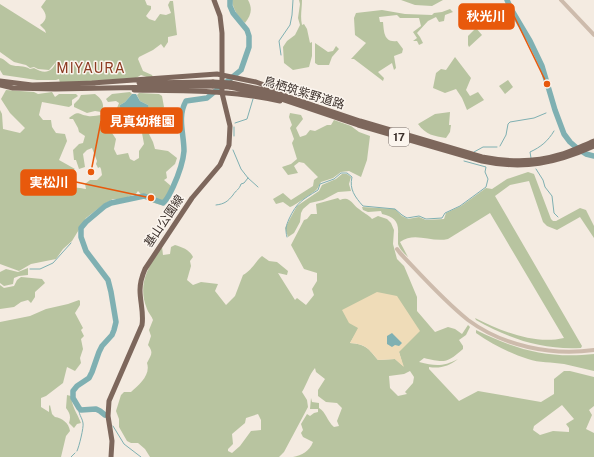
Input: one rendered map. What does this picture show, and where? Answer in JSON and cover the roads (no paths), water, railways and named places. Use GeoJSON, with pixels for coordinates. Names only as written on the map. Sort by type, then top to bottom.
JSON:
{"type":"FeatureCollection","features":[{"type":"Feature","properties":{"kind":"main road","name":"基山公園線"},"geometry":{"type":"LineString","coordinates":[[111,457],[112,441],[108,407],[110,396],[142,325],[143,314],[140,291],[142,278],[148,263],[185,208],[220,165],[226,155],[229,145],[230,126],[222,93],[222,33],[220,16],[214,0]]}},
{"type":"Feature","properties":{"kind":"main road"},"geometry":{"type":"LineString","coordinates":[[92,83],[222,74],[273,88],[305,104]]}},
{"type":"Feature","properties":{"kind":"main road","name":"17"},"geometry":{"type":"LineString","coordinates":[[0,81],[32,85],[92,83],[231,85],[305,104],[358,125],[497,164],[531,165],[553,161],[591,145]]}},
{"type":"Feature","properties":{"kind":"main road","name":"17"},"geometry":{"type":"LineString","coordinates":[[0,85],[33,89],[213,84]]}},
{"type":"Feature","properties":{"kind":"main road"},"geometry":{"type":"LineString","coordinates":[[97,88],[222,93],[305,104]]}},
{"type":"Feature","properties":{"kind":"street"},"geometry":{"type":"LineString","coordinates":[[561,0],[594,35]]}},
{"type":"Feature","properties":{"kind":"street"},"geometry":{"type":"LineString","coordinates":[[398,249],[400,254],[450,305],[469,320],[493,334],[528,347],[566,352],[594,350]]}},
{"type":"Feature","properties":{"kind":"water"},"geometry":{"type":"Polygon","coordinates":[[[132,94],[136,94],[140,101],[148,105],[149,113],[146,115],[134,109],[122,109],[120,107],[120,105],[132,94]]]}},
{"type":"Feature","properties":{"kind":"water"},"geometry":{"type":"Polygon","coordinates":[[[392,333],[402,343],[399,346],[395,345],[392,347],[387,344],[387,336],[392,333]]]}},
{"type":"Feature","properties":{"kind":"waterway"},"geometry":{"type":"LineString","coordinates":[[105,415],[96,409],[81,410],[73,398],[73,391],[77,386],[89,378],[99,352],[102,346],[112,335],[116,322],[108,280],[86,251],[81,237],[81,228],[105,206],[111,203],[144,196],[163,203],[168,198],[177,179],[183,161],[184,151],[181,119],[183,107],[186,101],[207,98],[241,70],[249,47],[249,36],[247,30],[233,13],[230,6],[230,0]]}},
{"type":"Feature","properties":{"kind":"waterway"},"geometry":{"type":"LineString","coordinates":[[281,55],[279,41],[290,25],[293,0]]}},
{"type":"Feature","properties":{"kind":"waterway"},"geometry":{"type":"LineString","coordinates":[[507,0],[542,66],[564,134],[578,149],[586,154],[594,156]]}},
{"type":"Feature","properties":{"kind":"waterway"},"geometry":{"type":"LineString","coordinates":[[235,123],[247,119],[253,99]]}},
{"type":"Feature","properties":{"kind":"waterway"},"geometry":{"type":"LineString","coordinates":[[500,146],[506,135],[508,124],[510,122],[534,118],[546,113]]}},
{"type":"Feature","properties":{"kind":"waterway"},"geometry":{"type":"LineString","coordinates":[[234,127],[234,136]]}},
{"type":"Feature","properties":{"kind":"waterway"},"geometry":{"type":"LineString","coordinates":[[531,158],[530,152],[544,143],[554,131]]}},
{"type":"Feature","properties":{"kind":"waterway"},"geometry":{"type":"LineString","coordinates":[[474,152],[483,147],[497,147]]}},
{"type":"Feature","properties":{"kind":"waterway"},"geometry":{"type":"LineString","coordinates":[[233,150],[241,169],[258,187]]}},
{"type":"Feature","properties":{"kind":"waterway"},"geometry":{"type":"LineString","coordinates":[[287,237],[287,224],[297,205],[318,190],[320,184],[334,179],[341,173],[347,173],[352,177],[351,185],[353,193],[363,206],[395,209],[407,218],[419,216],[426,219],[442,218],[445,213],[460,206],[486,187],[488,179],[485,172],[486,167],[464,161]]}},
{"type":"Feature","properties":{"kind":"waterway"},"geometry":{"type":"LineString","coordinates":[[536,169],[543,180],[545,187],[552,196],[554,213],[558,217]]}},
{"type":"Feature","properties":{"kind":"waterway"},"geometry":{"type":"LineString","coordinates":[[216,205],[228,201],[241,184],[248,178]]}},
{"type":"Feature","properties":{"kind":"waterway"},"geometry":{"type":"LineString","coordinates":[[30,269],[40,269],[53,263],[71,243]]}},
{"type":"Feature","properties":{"kind":"waterway"},"geometry":{"type":"LineString","coordinates":[[77,451],[83,425],[79,408]]}},
{"type":"Feature","properties":{"kind":"waterway"},"geometry":{"type":"LineString","coordinates":[[113,426],[124,444],[141,457]]}},
{"type":"Feature","properties":{"kind":"waterway"},"geometry":{"type":"LineString","coordinates":[[71,457],[75,453]]}},
{"type":"Feature","properties":{"kind":"place","name":"秋光川"},"geometry":{"type":"Point","coordinates":[547,84]}},
{"type":"Feature","properties":{"kind":"place","name":"見真幼稚園"},"geometry":{"type":"Point","coordinates":[91,172]}},
{"type":"Feature","properties":{"kind":"place","name":"実松川"},"geometry":{"type":"Point","coordinates":[151,198]}},
{"type":"Feature","properties":{"kind":"district","name":"MIYAURA"},"geometry":{"type":"Point","coordinates":[91,68]}}]}
